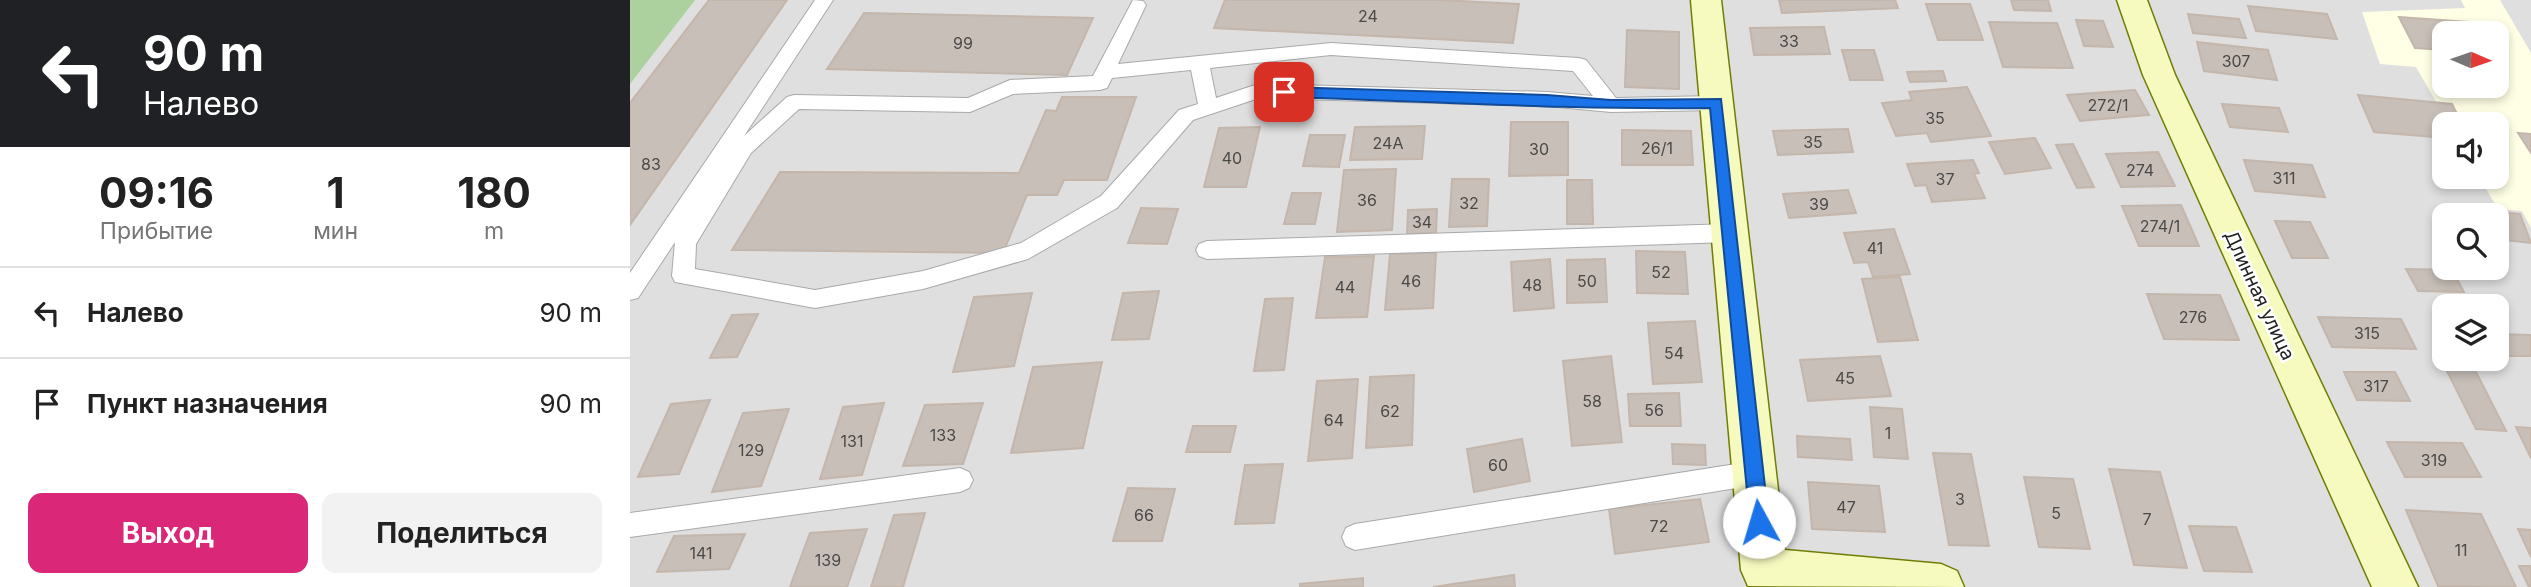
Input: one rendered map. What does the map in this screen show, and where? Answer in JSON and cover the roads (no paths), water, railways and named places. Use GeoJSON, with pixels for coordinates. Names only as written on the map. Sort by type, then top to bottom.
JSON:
{"type":"FeatureCollection","features":[{"type":"Feature","properties":{"kind":"street"},"geometry":{"type":"LineString","coordinates":[[1706,0],[1764,570],[1941,587]]}},
{"type":"Feature","properties":{"kind":"street","name":"Длинная улица"},"geometry":{"type":"LineString","coordinates":[[2132,0],[2159,75],[2395,587]]}},
{"type":"Feature","properties":{"kind":"lane"},"geometry":{"type":"LineString","coordinates":[[630,291],[824,0]]}},
{"type":"Feature","properties":{"kind":"lane"},"geometry":{"type":"LineString","coordinates":[[1137,5],[1100,83],[1010,87],[970,105],[794,102],[744,148],[685,243],[683,276],[815,299],[923,280],[1028,250],[1109,202],[1186,115],[1258,92],[1533,99],[1611,104],[1716,103]]}},
{"type":"Feature","properties":{"kind":"lane"},"geometry":{"type":"LineString","coordinates":[[1104,72],[1199,60],[1331,49],[1578,65],[1611,104]]}},
{"type":"Feature","properties":{"kind":"lane"},"geometry":{"type":"LineString","coordinates":[[1199,60],[1208,106]]}},
{"type":"Feature","properties":{"kind":"lane"},"geometry":{"type":"LineString","coordinates":[[1207,250],[1730,233]]}},
{"type":"Feature","properties":{"kind":"lane"},"geometry":{"type":"LineString","coordinates":[[1355,537],[1755,473]]}},
{"type":"Feature","properties":{"kind":"lane"},"geometry":{"type":"LineString","coordinates":[[630,525],[960,480]]}}]}
